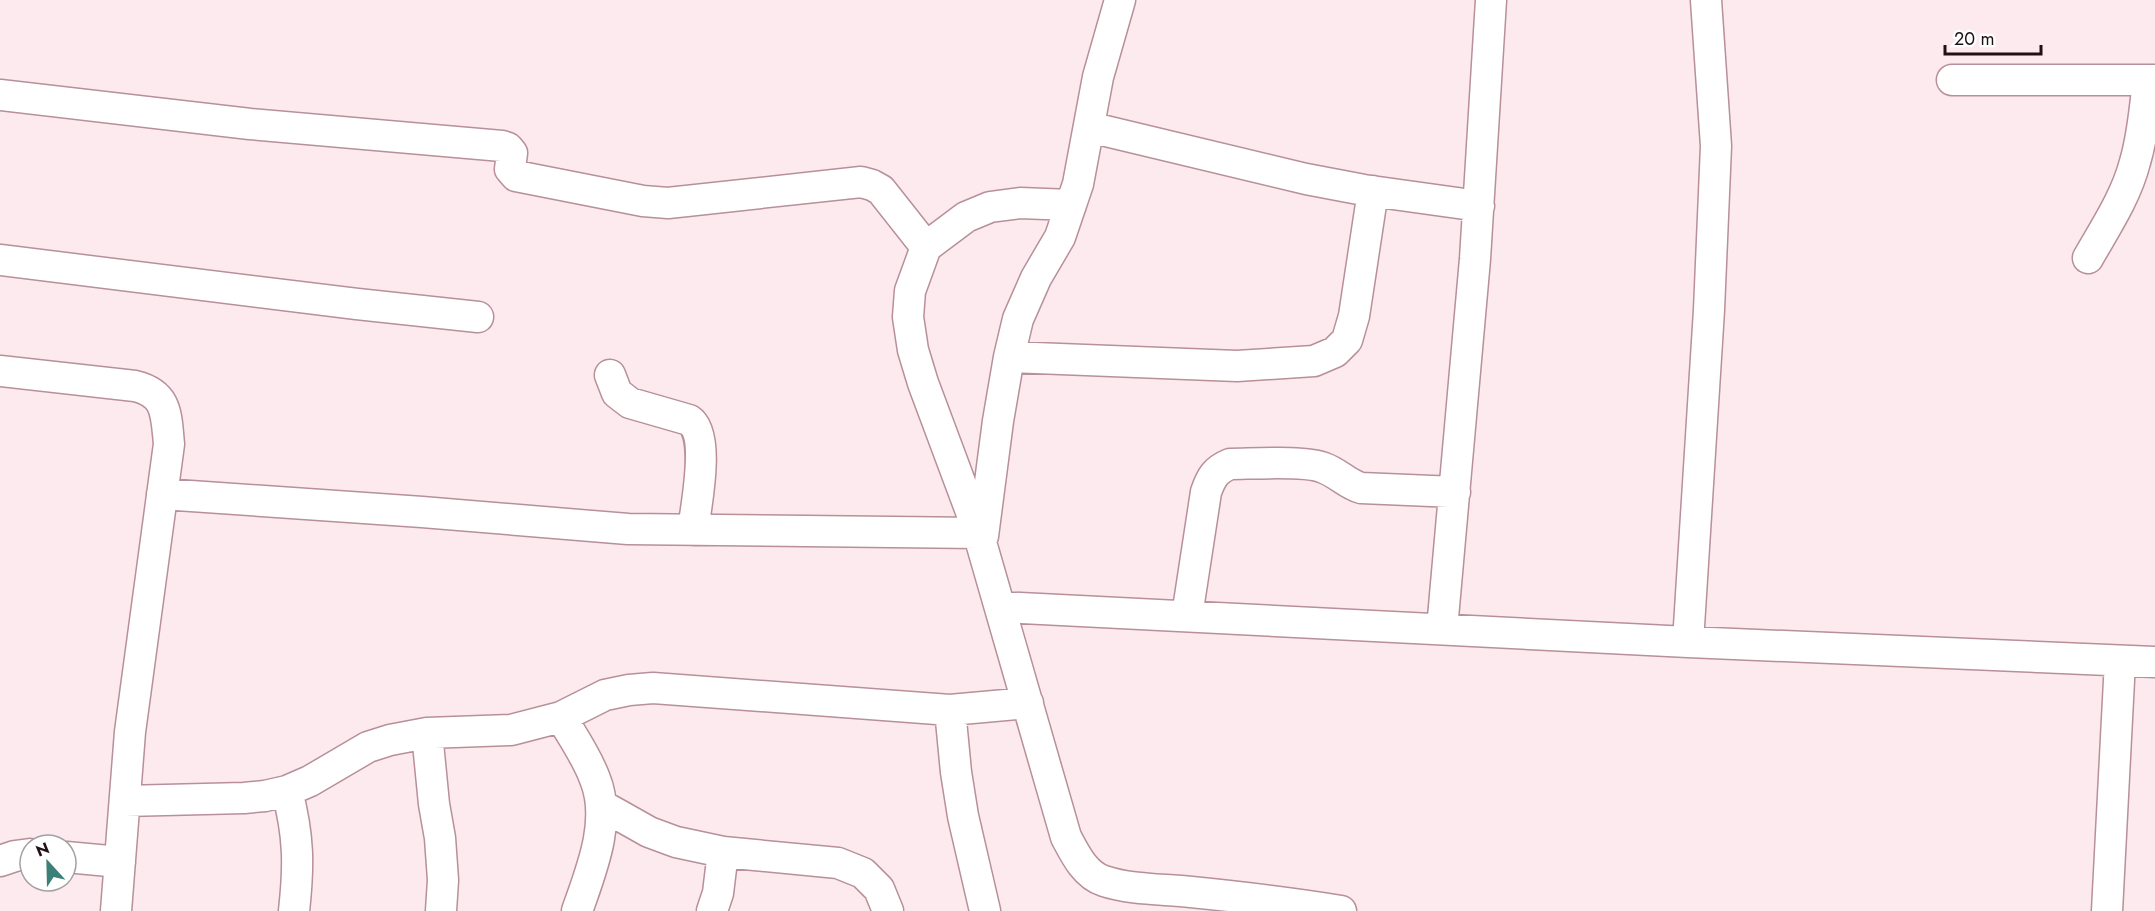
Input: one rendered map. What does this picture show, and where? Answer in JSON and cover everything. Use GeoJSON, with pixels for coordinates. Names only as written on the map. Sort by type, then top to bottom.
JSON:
{"type":"FeatureCollection","features":[{"type":"Feature","properties":{"kind":"street"},"geometry":{"type":"LineString","coordinates":[[980,539],[1009,357],[1018,319],[1036,278],[1060,237],[1078,184],[1098,77],[1120,0]]}},
{"type":"Feature","properties":{"kind":"street"},"geometry":{"type":"LineString","coordinates":[[1442,629],[1479,206],[1491,0]]}},
{"type":"Feature","properties":{"kind":"street"},"geometry":{"type":"LineString","coordinates":[[1688,642],[1716,170],[1706,0]]}},
{"type":"Feature","properties":{"kind":"street"},"geometry":{"type":"LineString","coordinates":[[1952,80],[2152,80],[2135,165],[2119,203],[2088,258]]}},
{"type":"Feature","properties":{"kind":"street"},"geometry":{"type":"LineString","coordinates":[[0,95],[250,124],[502,146],[508,148],[512,153],[510,169],[516,176],[643,201],[668,203],[703,201],[861,182],[881,190],[926,246]]}},
{"type":"Feature","properties":{"kind":"street"},"geometry":{"type":"LineString","coordinates":[[1089,127],[1306,179],[1479,206]]}},
{"type":"Feature","properties":{"kind":"street"},"geometry":{"type":"LineString","coordinates":[[1009,357],[1237,366],[1314,361],[1335,352],[1347,340],[1354,316],[1372,191]]}},
{"type":"Feature","properties":{"kind":"street"},"geometry":{"type":"LineString","coordinates":[[1071,205],[1020,203],[990,207],[966,216],[926,246],[910,291],[908,316],[913,350],[923,383],[980,539],[1066,837],[1078,860],[1091,874],[1103,881],[1132,886],[1269,899],[1341,911]]}},
{"type":"Feature","properties":{"kind":"street"},"geometry":{"type":"LineString","coordinates":[[0,260],[478,317]]}},
{"type":"Feature","properties":{"kind":"street"},"geometry":{"type":"LineString","coordinates":[[0,371],[149,389],[160,400],[166,418],[169,444],[130,732],[116,911]]}},
{"type":"Feature","properties":{"kind":"street"},"geometry":{"type":"LineString","coordinates":[[610,375],[617,393],[630,403],[694,423],[700,440],[701,457],[693,530]]}},
{"type":"Feature","properties":{"kind":"street"},"geometry":{"type":"LineString","coordinates":[[1187,616],[1206,492],[1212,477],[1220,468],[1230,464],[1311,465],[1325,468],[1350,484],[1361,488],[1455,492]]}},
{"type":"Feature","properties":{"kind":"street"},"geometry":{"type":"LineString","coordinates":[[162,494],[628,529],[980,539]]}},
{"type":"Feature","properties":{"kind":"street"},"geometry":{"type":"LineString","coordinates":[[1000,607],[2155,663]]}},
{"type":"Feature","properties":{"kind":"street"},"geometry":{"type":"LineString","coordinates":[[2107,911],[2120,661]]}},
{"type":"Feature","properties":{"kind":"street"},"geometry":{"type":"LineString","coordinates":[[125,801],[244,798],[287,791],[310,781],[368,747],[390,740],[428,733],[512,730],[561,717],[605,695],[629,690],[653,688],[950,710],[1028,703]]}},
{"type":"Feature","properties":{"kind":"street"},"geometry":{"type":"LineString","coordinates":[[950,710],[963,816],[985,911]]}},
{"type":"Feature","properties":{"kind":"street"},"geometry":{"type":"LineString","coordinates":[[561,717],[596,781],[601,805],[600,834],[577,911]]}},
{"type":"Feature","properties":{"kind":"street"},"geometry":{"type":"LineString","coordinates":[[428,733],[434,804],[440,838],[443,880],[441,911]]}},
{"type":"Feature","properties":{"kind":"street"},"geometry":{"type":"LineString","coordinates":[[287,791],[298,840],[298,873],[294,911]]}},
{"type":"Feature","properties":{"kind":"street"},"geometry":{"type":"LineString","coordinates":[[601,805],[649,832],[676,842],[723,852],[838,863],[864,873],[879,889],[888,911]]}},
{"type":"Feature","properties":{"kind":"street"},"geometry":{"type":"LineString","coordinates":[[712,911],[723,852]]}},
{"type":"Feature","properties":{"kind":"street"},"geometry":{"type":"LineString","coordinates":[[0,861],[18,855]]}},
{"type":"Feature","properties":{"kind":"street"},"geometry":{"type":"LineString","coordinates":[[78,858],[120,862]]}}]}
